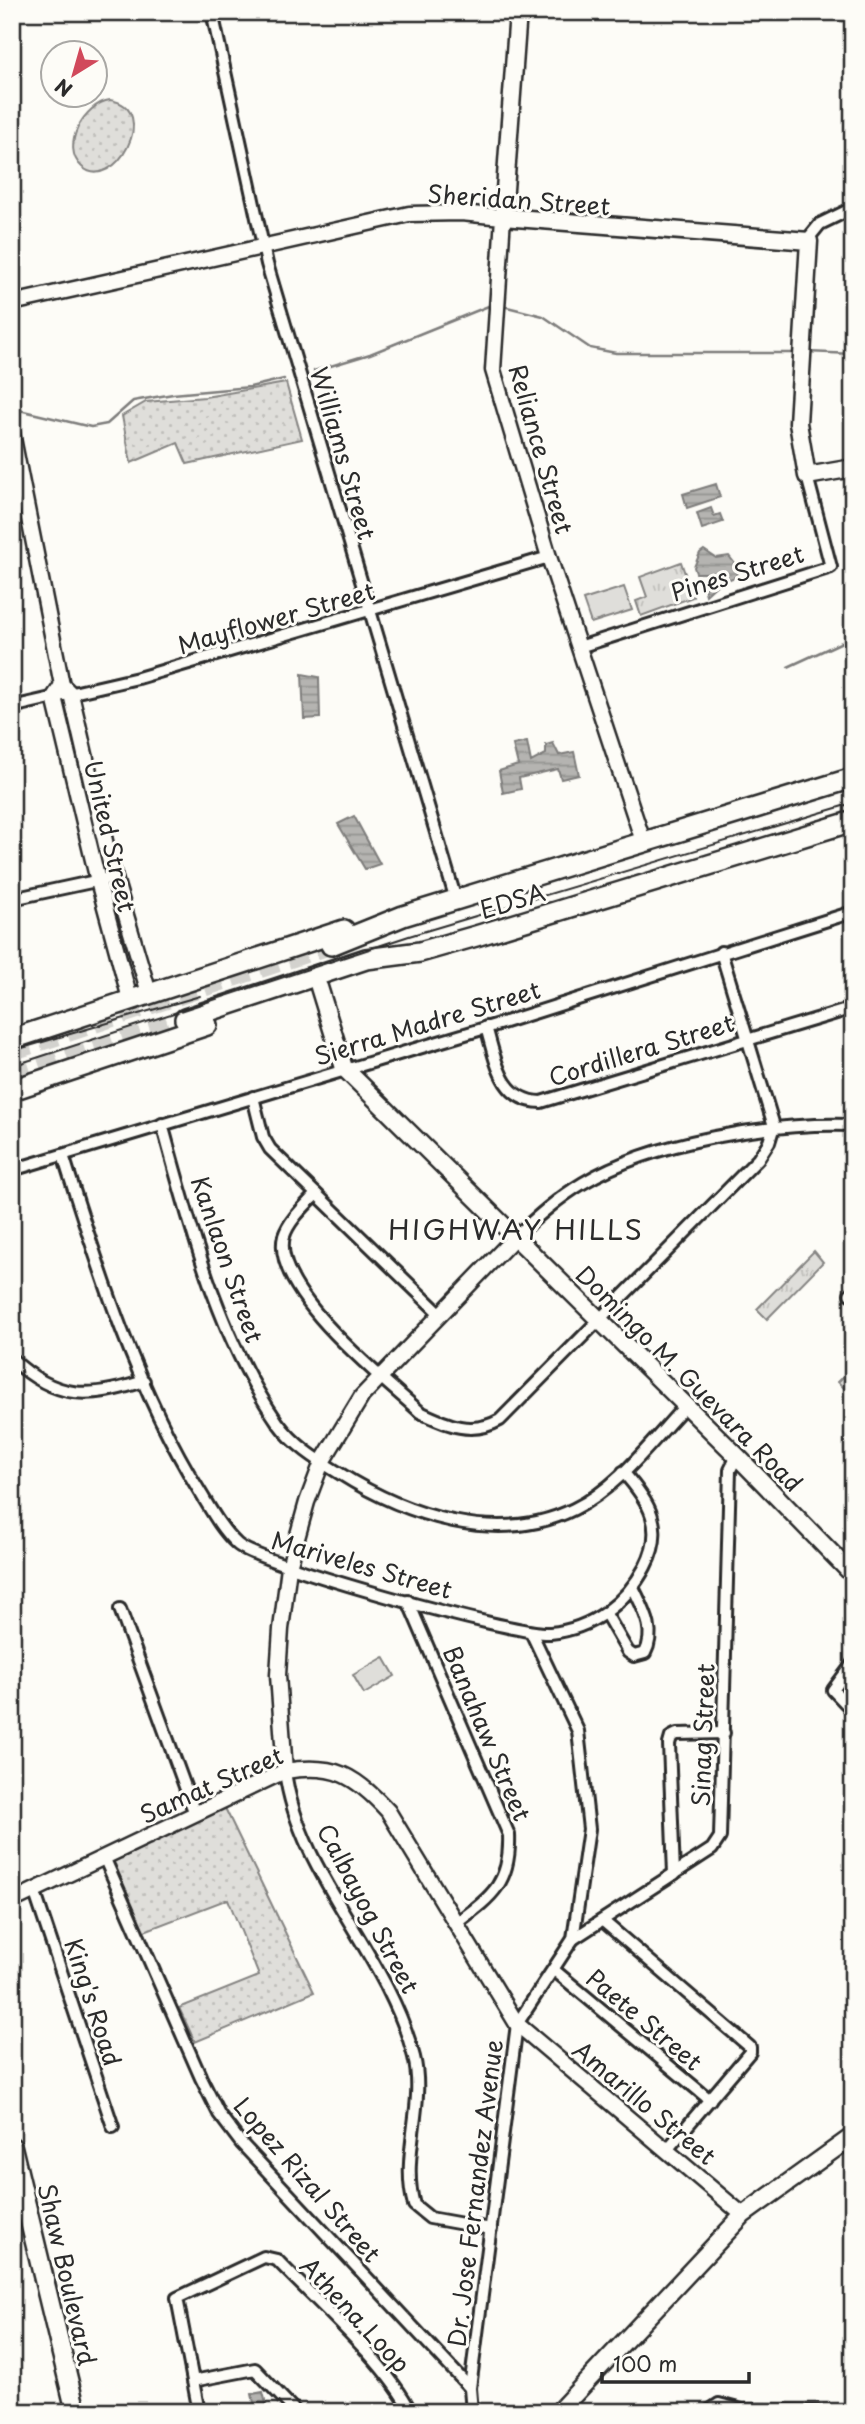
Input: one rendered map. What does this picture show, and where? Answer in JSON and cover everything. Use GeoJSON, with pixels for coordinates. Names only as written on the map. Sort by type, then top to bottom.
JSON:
{"type":"FeatureCollection","features":[{"type":"Feature","properties":{"kind":"highway","name":"EDSA"},"geometry":{"type":"LineString","coordinates":[[331,945],[403,916],[853,778]]}},
{"type":"Feature","properties":{"kind":"highway","name":"EDSA"},"geometry":{"type":"LineString","coordinates":[[185,1019],[366,960],[420,951],[853,821]]}},
{"type":"Feature","properties":{"kind":"highway"},"geometry":{"type":"LineString","coordinates":[[12,1039],[137,988],[358,925],[403,916]]}},
{"type":"Feature","properties":{"kind":"highway"},"geometry":{"type":"LineString","coordinates":[[12,1090],[420,951]]}},
{"type":"Feature","properties":{"kind":"main road","name":"Reliance Street"},"geometry":{"type":"LineString","coordinates":[[503,217],[518,12]]}},
{"type":"Feature","properties":{"kind":"main road","name":"Sheridan Street"},"geometry":{"type":"LineString","coordinates":[[503,217],[808,242]]}},
{"type":"Feature","properties":{"kind":"main road","name":"Pines Street"},"geometry":{"type":"LineString","coordinates":[[807,476],[798,423],[798,373],[808,242]]}},
{"type":"Feature","properties":{"kind":"main road"},"geometry":{"type":"LineString","coordinates":[[807,476],[853,468]]}},
{"type":"Feature","properties":{"kind":"main road","name":"Domingo M. Guevara Road"},"geometry":{"type":"LineString","coordinates":[[319,987],[344,1068],[737,1455],[853,1575]]}},
{"type":"Feature","properties":{"kind":"main road"},"geometry":{"type":"LineString","coordinates":[[558,2412],[743,2216],[853,2136]]}},
{"type":"Feature","properties":{"kind":"main road","name":"Shaw Boulevard"},"geometry":{"type":"LineString","coordinates":[[13,2154],[76,2412]]}},
{"type":"Feature","properties":{"kind":"street","name":"Williams Street"},"geometry":{"type":"LineString","coordinates":[[212,12],[262,246],[456,900]]}},
{"type":"Feature","properties":{"kind":"street"},"geometry":{"type":"LineString","coordinates":[[808,242],[820,224],[853,208]]}},
{"type":"Feature","properties":{"kind":"street","name":"Sheridan Street"},"geometry":{"type":"LineString","coordinates":[[12,303],[409,214],[461,212],[503,217]]}},
{"type":"Feature","properties":{"kind":"street"},"geometry":{"type":"LineString","coordinates":[[808,242],[820,231],[853,214]]}},
{"type":"Feature","properties":{"kind":"street","name":"Reliance Street"},"geometry":{"type":"LineString","coordinates":[[503,217],[493,370],[549,557],[643,841]]}},
{"type":"Feature","properties":{"kind":"street","name":"United Street"},"geometry":{"type":"LineString","coordinates":[[12,433],[97,881],[137,988]]}},
{"type":"Feature","properties":{"kind":"street","name":"Pines Street"},"geometry":{"type":"LineString","coordinates":[[579,647],[831,566],[807,476]]}},
{"type":"Feature","properties":{"kind":"street","name":"Mayflower Street"},"geometry":{"type":"LineString","coordinates":[[12,707],[62,692],[151,675],[549,557]]}},
{"type":"Feature","properties":{"kind":"street","name":"United Street"},"geometry":{"type":"LineString","coordinates":[[62,692],[114,877],[137,988]]}},
{"type":"Feature","properties":{"kind":"street"},"geometry":{"type":"LineString","coordinates":[[12,899],[114,877]]}},
{"type":"Feature","properties":{"kind":"street","name":"Sierra Madre Street"},"geometry":{"type":"LineString","coordinates":[[12,1170],[486,1027],[853,912]]}},
{"type":"Feature","properties":{"kind":"street"},"geometry":{"type":"LineString","coordinates":[[316,1194],[288,1226],[284,1238],[286,1267],[307,1304],[420,1412],[440,1422],[471,1429],[488,1427],[500,1420],[765,1150],[774,1126],[721,952]]}},
{"type":"Feature","properties":{"kind":"street","name":"Cordillera Street"},"geometry":{"type":"LineString","coordinates":[[486,1027],[500,1071],[511,1093],[525,1101],[541,1102],[853,1008]]}},
{"type":"Feature","properties":{"kind":"street"},"geometry":{"type":"LineString","coordinates":[[253,1097],[270,1149],[440,1314]]}},
{"type":"Feature","properties":{"kind":"street","name":"Kanlaon Street"},"geometry":{"type":"LineString","coordinates":[[162,1124],[200,1252],[242,1361],[279,1424],[294,1442],[322,1462],[403,1508],[477,1524],[518,1524],[556,1517],[579,1507],[623,1472],[686,1405]]}},
{"type":"Feature","properties":{"kind":"street","name":"Calbayog Street"},"geometry":{"type":"LineString","coordinates":[[491,2229],[430,2218],[414,2205],[409,2173],[417,2081],[415,2058],[378,1968],[318,1867],[292,1807],[285,1771],[278,1675],[289,1567],[307,1502],[322,1462],[362,1396],[516,1236],[563,1195],[607,1170],[642,1157],[774,1126],[853,1125]]}},
{"type":"Feature","properties":{"kind":"street","name":"Mariveles Street"},"geometry":{"type":"LineString","coordinates":[[63,1155],[98,1268],[144,1381],[185,1467],[239,1546],[257,1556],[289,1567],[438,1609],[531,1632],[565,1631],[606,1614],[633,1587],[650,1556],[654,1520],[644,1496],[623,1472]]}},
{"type":"Feature","properties":{"kind":"street"},"geometry":{"type":"LineString","coordinates":[[12,1359],[35,1377],[71,1393],[108,1393],[144,1381]]}},
{"type":"Feature","properties":{"kind":"street","name":"Sinag Street"},"geometry":{"type":"LineString","coordinates":[[573,1939],[712,1849],[720,1837],[730,1470],[737,1455]]}},
{"type":"Feature","properties":{"kind":"street"},"geometry":{"type":"LineString","coordinates":[[606,1614],[628,1652],[641,1657],[650,1644],[650,1631],[633,1587]]}},
{"type":"Feature","properties":{"kind":"street","name":"Banahaw Street"},"geometry":{"type":"LineString","coordinates":[[408,1601],[509,1835],[508,1859],[499,1888],[455,1924]]}},
{"type":"Feature","properties":{"kind":"street"},"geometry":{"type":"LineString","coordinates":[[120,1609],[195,1814]]}},
{"type":"Feature","properties":{"kind":"street","name":"Banahaw Street"},"geometry":{"type":"LineString","coordinates":[[417,1622],[438,1609]]}},
{"type":"Feature","properties":{"kind":"street","name":"Dr. Jose Fernandez Avenue"},"geometry":{"type":"LineString","coordinates":[[472,2412],[470,2388],[517,2024],[573,1939],[589,1829],[580,1739],[571,1713],[531,1632]]}},
{"type":"Feature","properties":{"kind":"street"},"geometry":{"type":"LineString","coordinates":[[853,1663],[833,1690],[853,1711]]}},
{"type":"Feature","properties":{"kind":"street"},"geometry":{"type":"LineString","coordinates":[[674,1874],[669,1744],[671,1737],[677,1734],[724,1733]]}},
{"type":"Feature","properties":{"kind":"street","name":"Samat Street"},"geometry":{"type":"LineString","coordinates":[[12,1901],[285,1771],[308,1767],[329,1769],[353,1779],[388,1811],[517,2024]]}},
{"type":"Feature","properties":{"kind":"street","name":"Lopez Rizal Street"},"geometry":{"type":"LineString","coordinates":[[104,1857],[153,1973],[219,2114],[241,2143],[470,2388]]}},
{"type":"Feature","properties":{"kind":"street","name":"King's Road"},"geometry":{"type":"LineString","coordinates":[[34,1890],[113,2127]]}},
{"type":"Feature","properties":{"kind":"street"},"geometry":{"type":"LineString","coordinates":[[603,1921],[750,2047],[751,2052],[666,2151]]}},
{"type":"Feature","properties":{"kind":"street","name":"Paete Street"},"geometry":{"type":"LineString","coordinates":[[554,1970],[710,2100]]}},
{"type":"Feature","properties":{"kind":"street","name":"Amarillo Street"},"geometry":{"type":"LineString","coordinates":[[517,2024],[743,2216]]}},
{"type":"Feature","properties":{"kind":"street","name":"Athena Loop"},"geometry":{"type":"LineString","coordinates":[[199,2412],[177,2298],[264,2257],[271,2258],[383,2371],[402,2394],[411,2412]]}},
{"type":"Feature","properties":{"kind":"street"},"geometry":{"type":"LineString","coordinates":[[193,2381],[255,2369],[296,2412]]}},
{"type":"Feature","properties":{"kind":"street"},"geometry":{"type":"LineString","coordinates":[[707,2412],[719,2404],[741,2410],[839,2412]]}},
{"type":"Feature","properties":{"kind":"green space"},"geometry":{"type":"Polygon","coordinates":[[[108,101],[125,106],[132,118],[132,132],[128,147],[119,160],[107,169],[95,172],[82,167],[76,159],[74,138],[84,117],[94,108],[108,108],[108,101]]]}},
{"type":"Feature","properties":{"kind":"green space"},"geometry":{"type":"Polygon","coordinates":[[[286,383],[302,439],[187,464],[178,443],[131,463],[122,416],[146,402],[205,397],[286,383]]]}},
{"type":"Feature","properties":{"kind":"green space"},"geometry":{"type":"Polygon","coordinates":[[[681,562],[693,597],[641,616],[636,601],[647,597],[640,577],[681,562]]]}},
{"type":"Feature","properties":{"kind":"green space"},"geometry":{"type":"Polygon","coordinates":[[[624,587],[632,610],[591,623],[583,600],[624,587]]]}},
{"type":"Feature","properties":{"kind":"green space"},"geometry":{"type":"Polygon","coordinates":[[[814,1251],[823,1262],[767,1319],[757,1309],[814,1251]]]}},
{"type":"Feature","properties":{"kind":"green space"},"geometry":{"type":"Polygon","coordinates":[[[853,1367],[853,1397],[838,1382],[853,1367]]]}},
{"type":"Feature","properties":{"kind":"green space"},"geometry":{"type":"Polygon","coordinates":[[[384,1657],[395,1676],[364,1694],[353,1675],[384,1657]]]}},
{"type":"Feature","properties":{"kind":"green space"},"geometry":{"type":"Polygon","coordinates":[[[225,1808],[314,1992],[195,2042],[179,2008],[259,1976],[228,1899],[142,1932],[113,1862],[225,1808]]]}},
{"type":"Feature","properties":{"kind":"shaded area"},"geometry":{"type":"Polygon","coordinates":[[[716,484],[720,497],[687,508],[683,494],[716,484]]]}},
{"type":"Feature","properties":{"kind":"shaded area"},"geometry":{"type":"Polygon","coordinates":[[[711,508],[714,516],[720,514],[723,522],[702,529],[697,513],[711,508]]]}},
{"type":"Feature","properties":{"kind":"shaded area"},"geometry":{"type":"Polygon","coordinates":[[[704,550],[716,558],[729,556],[739,569],[736,577],[720,582],[706,595],[704,588],[710,584],[711,579],[706,573],[696,573],[694,567],[704,550]]]}},
{"type":"Feature","properties":{"kind":"shaded area"},"geometry":{"type":"Polygon","coordinates":[[[302,674],[319,677],[320,718],[304,719],[302,674]]]}},
{"type":"Feature","properties":{"kind":"shaded area"},"geometry":{"type":"Polygon","coordinates":[[[527,742],[531,762],[546,754],[546,745],[553,743],[559,755],[574,752],[579,775],[561,779],[558,769],[519,778],[521,789],[503,793],[499,771],[518,765],[513,745],[527,742]]]}},
{"type":"Feature","properties":{"kind":"shaded area"},"geometry":{"type":"Polygon","coordinates":[[[354,816],[380,864],[365,869],[338,824],[354,816]]]}},
{"type":"Feature","properties":{"kind":"shaded area"},"geometry":{"type":"Polygon","coordinates":[[[263,2392],[268,2412],[256,2412],[252,2394],[263,2392]]]}},
{"type":"Feature","properties":{"kind":"waterway"},"geometry":{"type":"LineString","coordinates":[[314,371],[370,354],[491,305]]}},
{"type":"Feature","properties":{"kind":"waterway"},"geometry":{"type":"LineString","coordinates":[[503,306],[543,316],[590,348],[616,353],[795,353]]}},
{"type":"Feature","properties":{"kind":"waterway"},"geometry":{"type":"LineString","coordinates":[[807,352],[853,354]]}},
{"type":"Feature","properties":{"kind":"waterway"},"geometry":{"type":"LineString","coordinates":[[15,409],[91,427],[107,424],[133,401],[173,394],[250,387],[284,379]]}},
{"type":"Feature","properties":{"kind":"waterway"},"geometry":{"type":"LineString","coordinates":[[788,667],[853,637]]}},
{"type":"Feature","properties":{"kind":"tunnel"},"geometry":{"type":"LineString","coordinates":[[12,1051],[331,945]]}},
{"type":"Feature","properties":{"kind":"tunnel"},"geometry":{"type":"LineString","coordinates":[[12,1075],[185,1019]]}},
{"type":"Feature","properties":{"kind":"tram line"},"geometry":{"type":"LineString","coordinates":[[12,1066],[409,936],[853,803]]}},
{"type":"Feature","properties":{"kind":"tram line"},"geometry":{"type":"LineString","coordinates":[[12,1051],[200,996]]}},
{"type":"Feature","properties":{"kind":"district","name":"HIGHWAY HILLS"},"geometry":{"type":"Point","coordinates":[516,1228]}}]}
